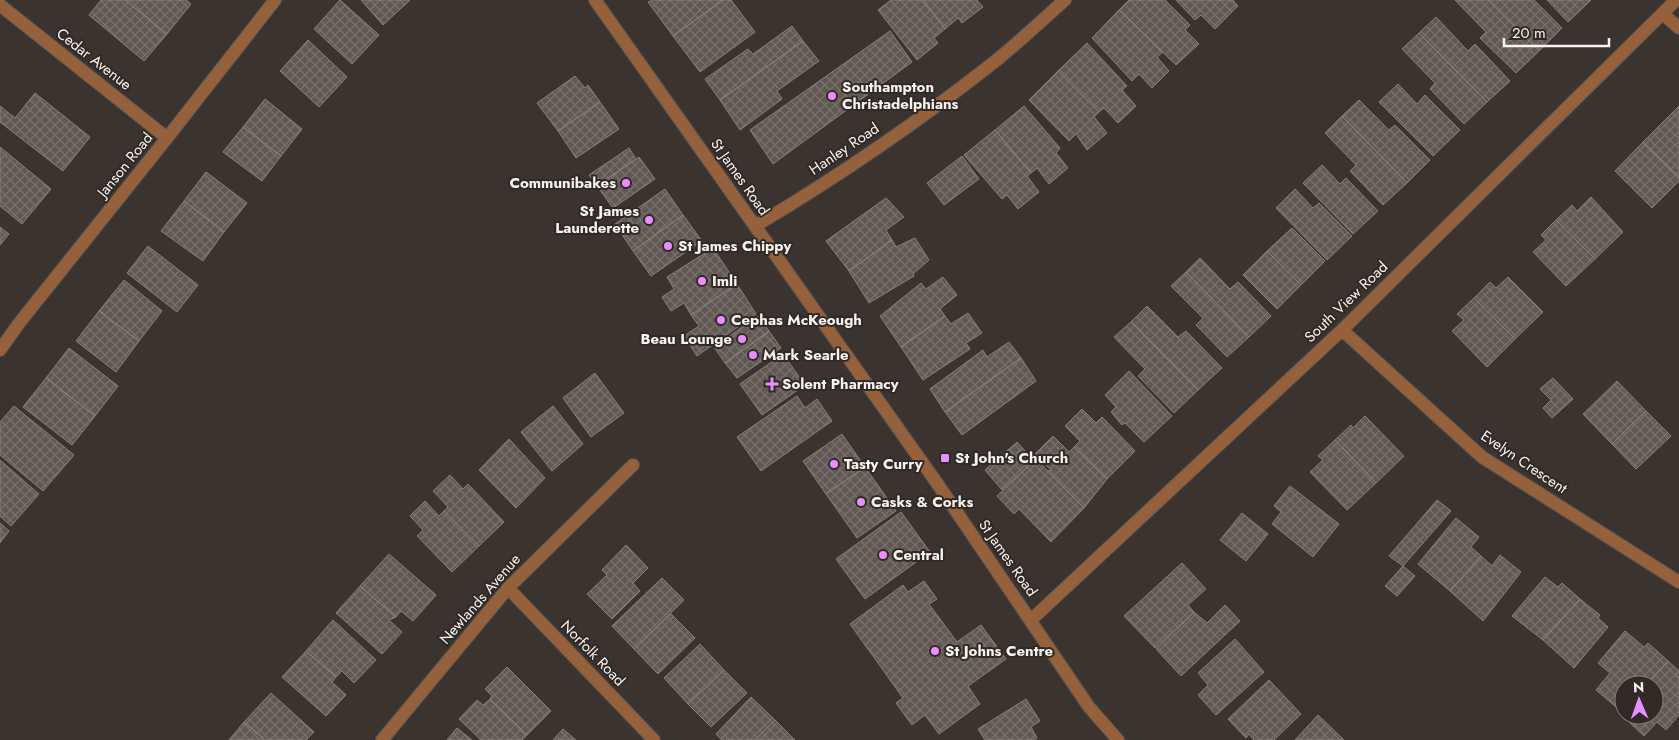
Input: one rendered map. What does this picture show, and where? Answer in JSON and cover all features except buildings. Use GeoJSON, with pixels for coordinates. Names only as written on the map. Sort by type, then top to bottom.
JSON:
{"type":"FeatureCollection","features":[{"type":"Feature","properties":{"kind":"street","name":"Janson Road"},"geometry":{"type":"LineString","coordinates":[[0,350],[20,322],[168,138],[275,0]]}},
{"type":"Feature","properties":{"kind":"street","name":"St James Road"},"geometry":{"type":"LineString","coordinates":[[596,0],[1090,707],[1118,740]]}},
{"type":"Feature","properties":{"kind":"street","name":"Hanley Road"},"geometry":{"type":"LineString","coordinates":[[755,226],[887,141],[994,62],[1065,0]]}},
{"type":"Feature","properties":{"kind":"street","name":"South View Road"},"geometry":{"type":"LineString","coordinates":[[1031,620],[1342,330],[1676,0]]}},
{"type":"Feature","properties":{"kind":"street","name":"Cedar Avenue"},"geometry":{"type":"LineString","coordinates":[[0,5],[168,138]]}},
{"type":"Feature","properties":{"kind":"street"},"geometry":{"type":"LineString","coordinates":[[1663,14],[1679,28]]}},
{"type":"Feature","properties":{"kind":"street","name":"Evelyn Crescent"},"geometry":{"type":"LineString","coordinates":[[1342,330],[1482,457],[1679,582]]}},
{"type":"Feature","properties":{"kind":"street","name":"Newlands Avenue"},"geometry":{"type":"LineString","coordinates":[[382,740],[508,588],[633,466]]}},
{"type":"Feature","properties":{"kind":"street","name":"Norfolk Road"},"geometry":{"type":"LineString","coordinates":[[508,588],[654,740]]}},
{"type":"Feature","properties":{"kind":"place","name":"Southampton Christadelphians"},"geometry":{"type":"Point","coordinates":[832,96]}},
{"type":"Feature","properties":{"kind":"place","name":"Communibakes"},"geometry":{"type":"Point","coordinates":[626,183]}},
{"type":"Feature","properties":{"kind":"place","name":"St James Launderette"},"geometry":{"type":"Point","coordinates":[649,220]}},
{"type":"Feature","properties":{"kind":"place","name":"St James Chippy"},"geometry":{"type":"Point","coordinates":[668,246]}},
{"type":"Feature","properties":{"kind":"place","name":"Imli"},"geometry":{"type":"Point","coordinates":[702,281]}},
{"type":"Feature","properties":{"kind":"place","name":"Cephas McKeough"},"geometry":{"type":"Point","coordinates":[721,320]}},
{"type":"Feature","properties":{"kind":"place","name":"Beau Lounge"},"geometry":{"type":"Point","coordinates":[742,339]}},
{"type":"Feature","properties":{"kind":"place","name":"Mark Searle"},"geometry":{"type":"Point","coordinates":[753,355]}},
{"type":"Feature","properties":{"kind":"place","name":"Solent Pharmacy"},"geometry":{"type":"Point","coordinates":[772,384]}},
{"type":"Feature","properties":{"kind":"place","name":"St John's Church"},"geometry":{"type":"Point","coordinates":[945,458]}},
{"type":"Feature","properties":{"kind":"place","name":"Tasty Curry"},"geometry":{"type":"Point","coordinates":[834,464]}},
{"type":"Feature","properties":{"kind":"place","name":"Casks & Corks"},"geometry":{"type":"Point","coordinates":[861,502]}},
{"type":"Feature","properties":{"kind":"place","name":"Central"},"geometry":{"type":"Point","coordinates":[883,555]}},
{"type":"Feature","properties":{"kind":"place","name":"St Johns Centre"},"geometry":{"type":"Point","coordinates":[935,651]}}]}
